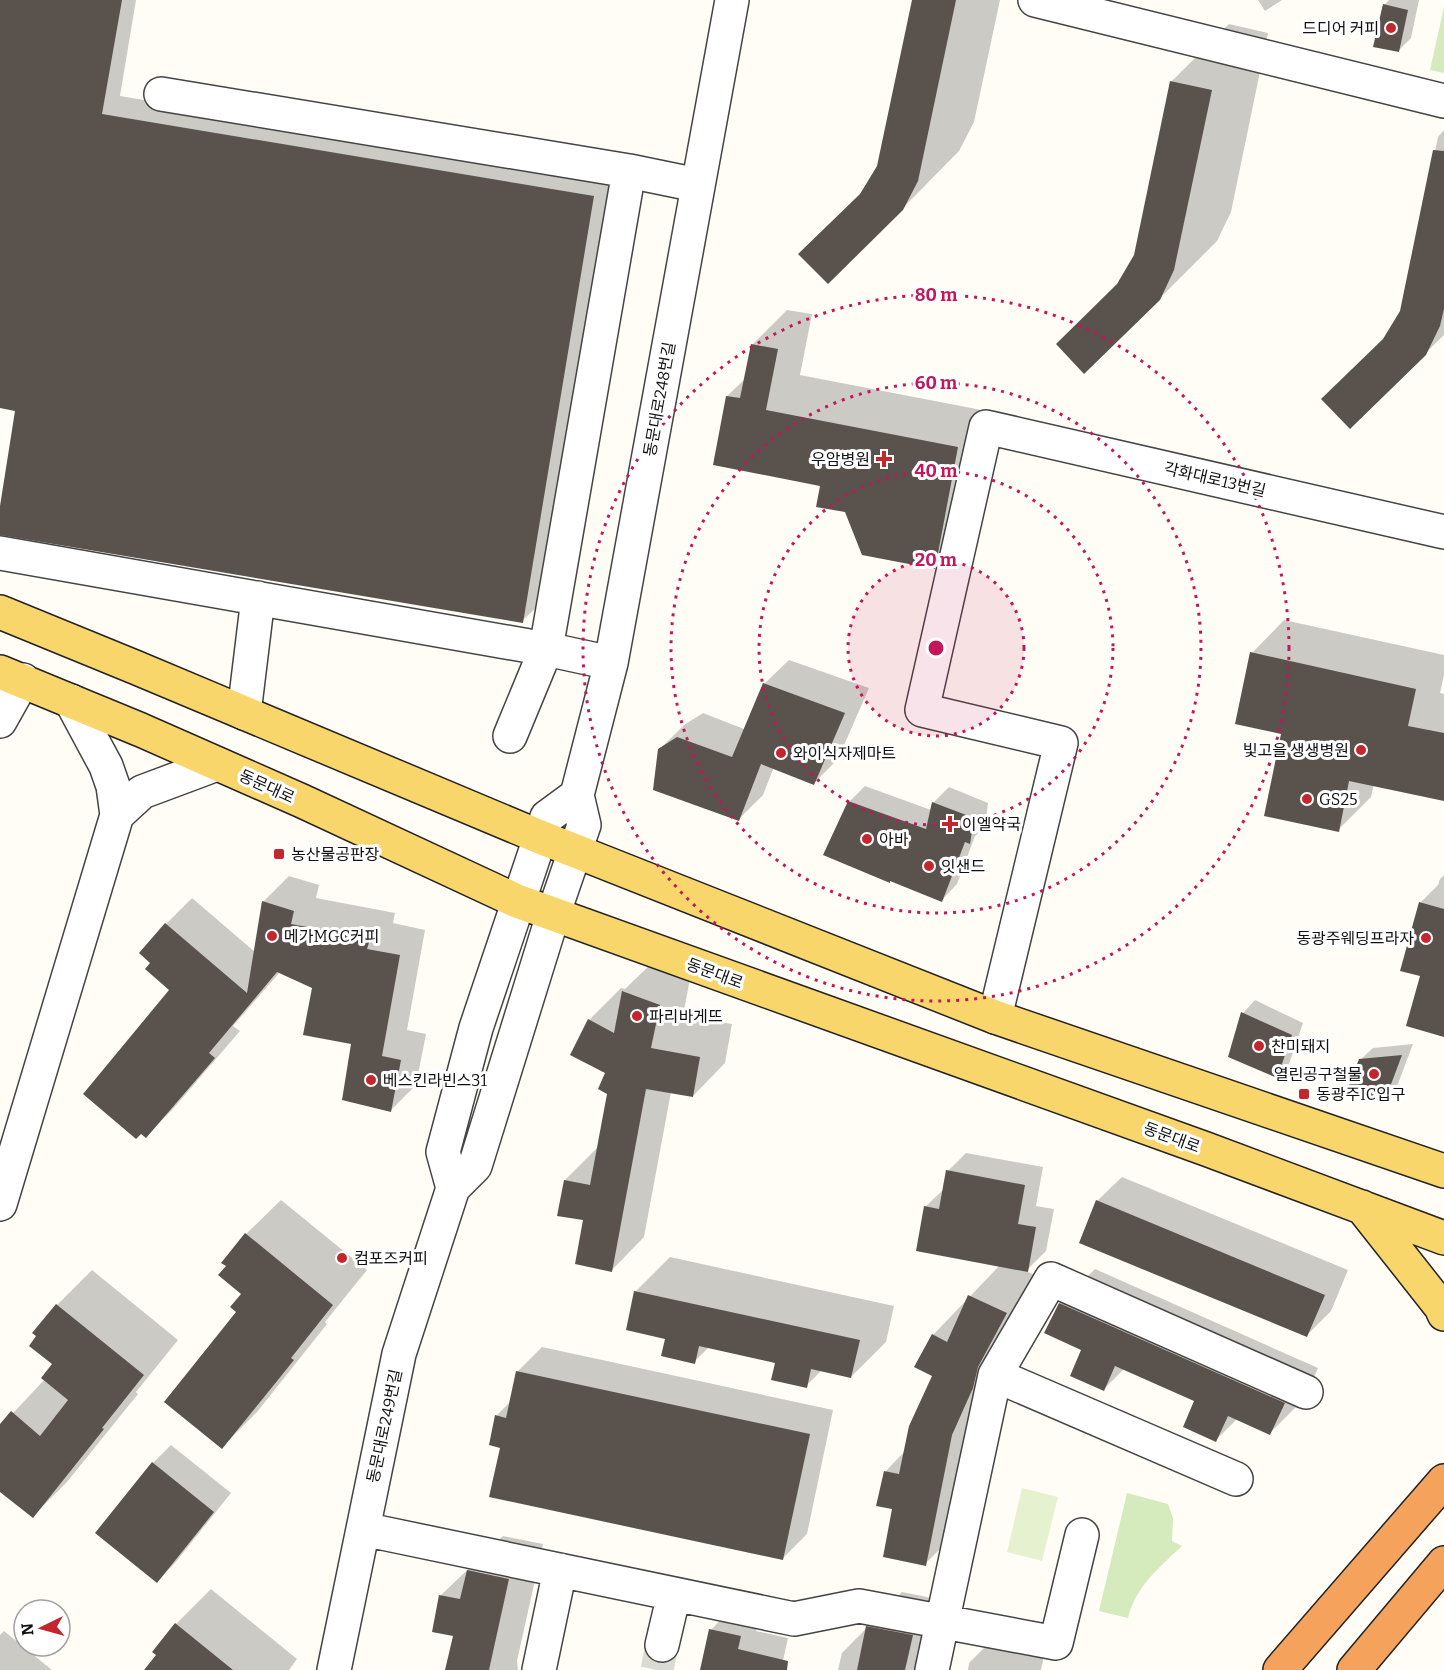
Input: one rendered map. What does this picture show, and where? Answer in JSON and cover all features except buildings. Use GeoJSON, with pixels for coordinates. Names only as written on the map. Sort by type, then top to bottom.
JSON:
{"type":"FeatureCollection","features":[{"type":"Feature","properties":{"kind":"highway"},"geometry":{"type":"LineString","coordinates":[[1280,1670],[1444,1481]]}},
{"type":"Feature","properties":{"kind":"highway"},"geometry":{"type":"LineString","coordinates":[[1354,1670],[1444,1563]]}},
{"type":"Feature","properties":{"kind":"main road"},"geometry":{"type":"LineString","coordinates":[[0,612],[540,837],[995,1017],[1444,1171]]}},
{"type":"Feature","properties":{"kind":"main road","name":"동문대로"},"geometry":{"type":"LineString","coordinates":[[11,676],[216,764],[517,901],[1444,1238]]}},
{"type":"Feature","properties":{"kind":"main road"},"geometry":{"type":"LineString","coordinates":[[1361,1206],[1441,1307],[1444,1314]]}},
{"type":"Feature","properties":{"kind":"street","name":"동문대로248번길"},"geometry":{"type":"LineString","coordinates":[[553,915],[584,825],[577,795],[611,663],[732,0]]}},
{"type":"Feature","properties":{"kind":"street"},"geometry":{"type":"LineString","coordinates":[[1035,0],[1444,101]]}},
{"type":"Feature","properties":{"kind":"street"},"geometry":{"type":"LineString","coordinates":[[161,94],[629,171],[697,185]]}},
{"type":"Feature","properties":{"kind":"street"},"geometry":{"type":"LineString","coordinates":[[510,736],[546,649],[629,171]]}},
{"type":"Feature","properties":{"kind":"street","name":"각화대로13번길"},"geometry":{"type":"LineString","coordinates":[[995,1017],[1061,743],[922,710],[986,427],[1444,532]]}},
{"type":"Feature","properties":{"kind":"street"},"geometry":{"type":"LineString","coordinates":[[0,553],[546,649],[611,663]]}},
{"type":"Feature","properties":{"kind":"street"},"geometry":{"type":"LineString","coordinates":[[244,713],[258,598]]}},
{"type":"Feature","properties":{"kind":"street"},"geometry":{"type":"LineString","coordinates":[[0,721],[11,676]]}},
{"type":"Feature","properties":{"kind":"street"},"geometry":{"type":"LineString","coordinates":[[0,1204],[117,815],[113,786],[106,766],[71,701]]}},
{"type":"Feature","properties":{"kind":"street"},"geometry":{"type":"LineString","coordinates":[[117,815],[142,792],[216,764]]}},
{"type":"Feature","properties":{"kind":"street"},"geometry":{"type":"LineString","coordinates":[[453,1188],[443,1152],[476,1028],[547,817],[577,795]]}},
{"type":"Feature","properties":{"kind":"street","name":"동문대로249번길"},"geometry":{"type":"LineString","coordinates":[[334,1670],[399,1354],[453,1188],[475,1166],[553,915]]}},
{"type":"Feature","properties":{"kind":"street"},"geometry":{"type":"LineString","coordinates":[[932,1670],[995,1375],[1051,1279],[1306,1392]]}},
{"type":"Feature","properties":{"kind":"street"},"geometry":{"type":"LineString","coordinates":[[995,1375],[1236,1479]]}},
{"type":"Feature","properties":{"kind":"street"},"geometry":{"type":"LineString","coordinates":[[363,1530],[794,1619],[859,1606],[1056,1643],[1082,1535]]}},
{"type":"Feature","properties":{"kind":"street"},"geometry":{"type":"LineString","coordinates":[[539,1670],[561,1570]]}},
{"type":"Feature","properties":{"kind":"street"},"geometry":{"type":"LineString","coordinates":[[662,1645],[674,1594]]}},
{"type":"Feature","properties":{"kind":"green space"},"geometry":{"type":"Polygon","coordinates":[[[1444,7],[1444,73],[1430,70],[1444,7]]]}},
{"type":"Feature","properties":{"kind":"green space"},"geometry":{"type":"Polygon","coordinates":[[[1022,1488],[1058,1497],[1042,1561],[1007,1552],[1022,1488]]]}},
{"type":"Feature","properties":{"kind":"green space"},"geometry":{"type":"Polygon","coordinates":[[[1127,1493],[1168,1504],[1173,1518],[1172,1541],[1182,1546],[1143,1587],[1128,1618],[1099,1611],[1127,1493]]]}},
{"type":"Feature","properties":{"kind":"tunnel"},"geometry":{"type":"LineString","coordinates":[[657,1670],[662,1645]]}},
{"type":"Feature","properties":{"kind":"place","name":"드디어 커피"},"geometry":{"type":"Point","coordinates":[1391,28]}},
{"type":"Feature","properties":{"kind":"place","name":"우암병원"},"geometry":{"type":"Point","coordinates":[884,459]}},
{"type":"Feature","properties":{"kind":"place","name":"빛고을 생생병원"},"geometry":{"type":"Point","coordinates":[1361,750]}},
{"type":"Feature","properties":{"kind":"place","name":"와이식자제마트"},"geometry":{"type":"Point","coordinates":[781,753]}},
{"type":"Feature","properties":{"kind":"place","name":"GS25"},"geometry":{"type":"Point","coordinates":[1307,799]}},
{"type":"Feature","properties":{"kind":"place","name":"이엘약국"},"geometry":{"type":"Point","coordinates":[950,824]}},
{"type":"Feature","properties":{"kind":"place","name":"아바"},"geometry":{"type":"Point","coordinates":[867,839]}},
{"type":"Feature","properties":{"kind":"place","name":"농산물공판장"},"geometry":{"type":"Point","coordinates":[279,854]}},
{"type":"Feature","properties":{"kind":"place","name":"잇샌드"},"geometry":{"type":"Point","coordinates":[929,866]}},
{"type":"Feature","properties":{"kind":"place","name":"메가MGC커피"},"geometry":{"type":"Point","coordinates":[272,936]}},
{"type":"Feature","properties":{"kind":"place","name":"동광주웨딩프라자"},"geometry":{"type":"Point","coordinates":[1426,938]}},
{"type":"Feature","properties":{"kind":"place","name":"파리바게뜨"},"geometry":{"type":"Point","coordinates":[637,1016]}},
{"type":"Feature","properties":{"kind":"place","name":"찬미돼지"},"geometry":{"type":"Point","coordinates":[1259,1046]}},
{"type":"Feature","properties":{"kind":"place","name":"열린공구철물"},"geometry":{"type":"Point","coordinates":[1374,1074]}},
{"type":"Feature","properties":{"kind":"place","name":"베스킨라빈스31"},"geometry":{"type":"Point","coordinates":[371,1080]}},
{"type":"Feature","properties":{"kind":"place","name":"동광주IC입구"},"geometry":{"type":"Point","coordinates":[1304,1094]}},
{"type":"Feature","properties":{"kind":"place","name":"컴포즈커피"},"geometry":{"type":"Point","coordinates":[342,1258]}}]}
